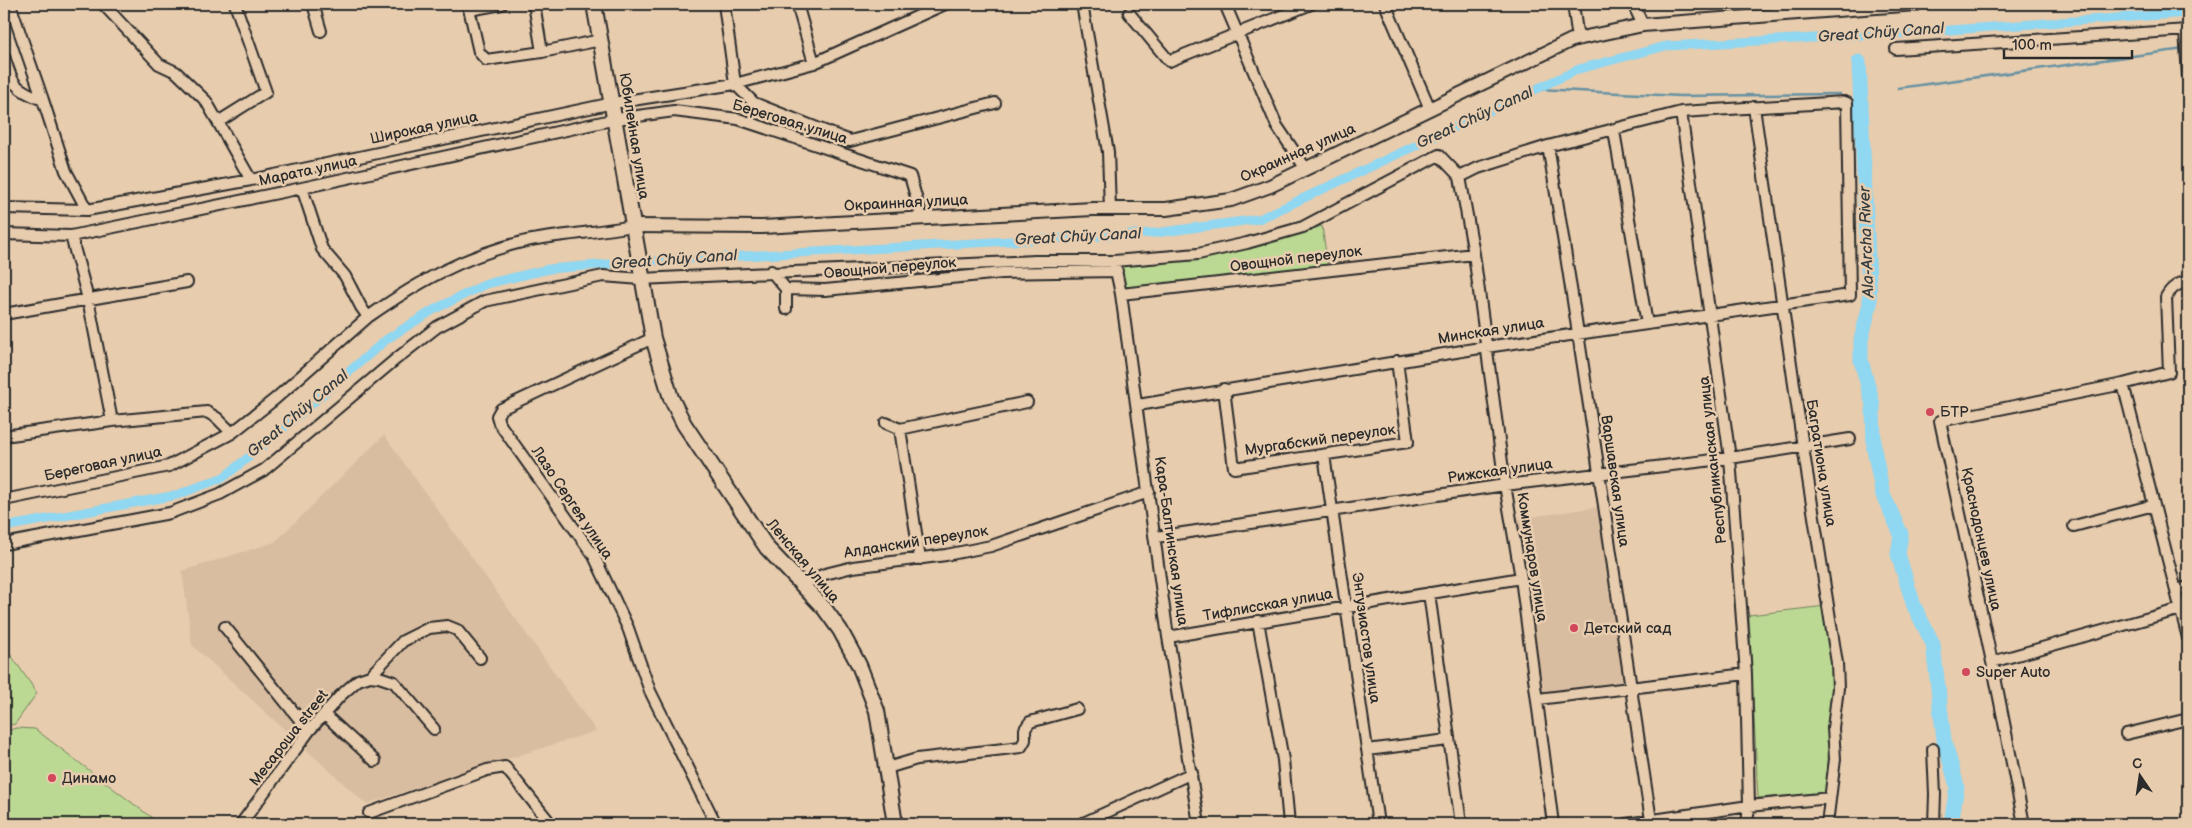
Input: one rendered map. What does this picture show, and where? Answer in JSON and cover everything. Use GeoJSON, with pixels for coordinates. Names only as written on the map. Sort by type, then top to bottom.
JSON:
{"type":"FeatureCollection","features":[{"type":"Feature","properties":{"kind":"main road","name":"Юбилейная улица"},"geometry":{"type":"LineString","coordinates":[[594,4],[616,120],[641,276]]}},
{"type":"Feature","properties":{"kind":"main road","name":"Ленская улица"},"geometry":{"type":"LineString","coordinates":[[641,276],[653,338],[671,398],[684,424],[767,548],[802,584],[840,630],[859,665],[877,711],[888,768],[895,824]]}},
{"type":"Feature","properties":{"kind":"street"},"geometry":{"type":"LineString","coordinates":[[10,4],[66,171],[87,210]]}},
{"type":"Feature","properties":{"kind":"street"},"geometry":{"type":"LineString","coordinates":[[103,4],[160,64],[176,72],[206,101],[251,180]]}},
{"type":"Feature","properties":{"kind":"street"},"geometry":{"type":"LineString","coordinates":[[218,122],[266,92],[235,4]]}},
{"type":"Feature","properties":{"kind":"street"},"geometry":{"type":"LineString","coordinates":[[313,4],[321,31]]}},
{"type":"Feature","properties":{"kind":"street"},"geometry":{"type":"LineString","coordinates":[[502,4],[468,7],[479,52],[486,60],[542,52],[601,40]]}},
{"type":"Feature","properties":{"kind":"street"},"geometry":{"type":"LineString","coordinates":[[534,4],[542,52]]}},
{"type":"Feature","properties":{"kind":"street"},"geometry":{"type":"LineString","coordinates":[[724,4],[735,84]]}},
{"type":"Feature","properties":{"kind":"street"},"geometry":{"type":"LineString","coordinates":[[797,4],[814,63]]}},
{"type":"Feature","properties":{"kind":"street","name":"Широкая улица"},"geometry":{"type":"LineString","coordinates":[[4,208],[87,210],[251,180],[613,103],[735,84],[814,63],[945,4]]}},
{"type":"Feature","properties":{"kind":"street"},"geometry":{"type":"LineString","coordinates":[[1082,4],[1108,152],[1110,209]]}},
{"type":"Feature","properties":{"kind":"street"},"geometry":{"type":"LineString","coordinates":[[1225,4],[1277,126],[1306,169]]}},
{"type":"Feature","properties":{"kind":"street"},"geometry":{"type":"LineString","coordinates":[[1130,13],[1169,61],[1311,4]]}},
{"type":"Feature","properties":{"kind":"street"},"geometry":{"type":"LineString","coordinates":[[1385,4],[1430,109]]}},
{"type":"Feature","properties":{"kind":"street"},"geometry":{"type":"LineString","coordinates":[[1573,4],[1578,39]]}},
{"type":"Feature","properties":{"kind":"street"},"geometry":{"type":"LineString","coordinates":[[1633,4],[1643,25]]}},
{"type":"Feature","properties":{"kind":"street","name":"Окраинная улица"},"geometry":{"type":"LineString","coordinates":[[632,228],[762,228],[1110,209],[1166,209],[1231,200],[1270,186],[1572,40],[1643,25],[1916,4]]}},
{"type":"Feature","properties":{"kind":"street"},"geometry":{"type":"LineString","coordinates":[[1896,49],[2186,30],[2185,44],[2188,76]]}},
{"type":"Feature","properties":{"kind":"street"},"geometry":{"type":"LineString","coordinates":[[4,56],[9,75],[20,90],[43,100]]}},
{"type":"Feature","properties":{"kind":"street","name":"Береговая улица"},"geometry":{"type":"LineString","coordinates":[[735,84],[754,103],[850,141],[995,103]]}},
{"type":"Feature","properties":{"kind":"street","name":"Минская улица"},"geometry":{"type":"LineString","coordinates":[[1138,405],[1486,347],[1850,296],[1847,103],[1754,107]]}},
{"type":"Feature","properties":{"kind":"street"},"geometry":{"type":"LineString","coordinates":[[4,544],[170,513],[220,494],[264,470],[437,327],[485,301],[604,276],[771,272],[1035,260],[1116,266],[1198,254],[1247,243],[1303,227],[1439,155],[1460,177],[1478,168],[1548,146],[1614,131],[1681,112],[1754,107]]}},
{"type":"Feature","properties":{"kind":"street","name":"Багратиона улица"},"geometry":{"type":"LineString","coordinates":[[1754,107],[1803,447],[1837,663],[1838,688],[1833,728],[1835,759],[1827,824]]}},
{"type":"Feature","properties":{"kind":"street","name":"Береговая улица"},"geometry":{"type":"LineString","coordinates":[[616,120],[674,110],[738,119],[910,176],[922,218]]}},
{"type":"Feature","properties":{"kind":"street","name":"Республиканская улица"},"geometry":{"type":"LineString","coordinates":[[1681,112],[1730,458],[1746,674],[1749,806],[1747,824]]}},
{"type":"Feature","properties":{"kind":"street","name":"Марата улица"},"geometry":{"type":"LineString","coordinates":[[4,234],[71,236],[616,120]]}},
{"type":"Feature","properties":{"kind":"street"},"geometry":{"type":"LineString","coordinates":[[1614,131],[1647,324]]}},
{"type":"Feature","properties":{"kind":"street","name":"Варшавская улица"},"geometry":{"type":"LineString","coordinates":[[1548,146],[1580,333],[1598,473],[1651,820]]}},
{"type":"Feature","properties":{"kind":"street","name":"Коммунаров улица"},"geometry":{"type":"LineString","coordinates":[[1460,177],[1474,254],[1504,484],[1521,578],[1553,824]]}},
{"type":"Feature","properties":{"kind":"street"},"geometry":{"type":"LineString","coordinates":[[302,188],[322,249],[345,276],[368,317]]}},
{"type":"Feature","properties":{"kind":"street","name":"Береговая улица"},"geometry":{"type":"LineString","coordinates":[[4,500],[169,466],[232,433],[275,399],[368,317],[406,290],[445,269],[523,242],[632,228]]}},
{"type":"Feature","properties":{"kind":"street"},"geometry":{"type":"LineString","coordinates":[[71,236],[88,299],[112,421]]}},
{"type":"Feature","properties":{"kind":"street","name":"Овощной переулок"},"geometry":{"type":"LineString","coordinates":[[1121,294],[1474,254]]}},
{"type":"Feature","properties":{"kind":"street","name":"Овощной переулок"},"geometry":{"type":"LineString","coordinates":[[786,289],[826,290],[1002,273],[1116,266]]}},
{"type":"Feature","properties":{"kind":"street","name":"Кара-Балтинская улица"},"geometry":{"type":"LineString","coordinates":[[1116,266],[1138,405],[1168,637],[1192,772],[1199,824]]}},
{"type":"Feature","properties":{"kind":"street"},"geometry":{"type":"LineString","coordinates":[[771,272],[786,289],[786,309]]}},
{"type":"Feature","properties":{"kind":"street"},"geometry":{"type":"LineString","coordinates":[[2188,281],[2180,283],[2169,291],[2166,297],[2169,372],[2123,384],[2188,638]]}},
{"type":"Feature","properties":{"kind":"street"},"geometry":{"type":"LineString","coordinates":[[4,314],[187,282]]}},
{"type":"Feature","properties":{"kind":"street","name":"Лазо Сергея улица"},"geometry":{"type":"LineString","coordinates":[[653,338],[501,409],[497,416],[499,424],[594,556],[628,628],[650,691],[716,824]]}},
{"type":"Feature","properties":{"kind":"street","name":"Мургабский переулок"},"geometry":{"type":"LineString","coordinates":[[1224,390],[1234,468],[1408,442],[1397,361]]}},
{"type":"Feature","properties":{"kind":"street","name":"Краснодонцев улица"},"geometry":{"type":"LineString","coordinates":[[2024,824],[1992,662],[1940,421],[2123,384]]}},
{"type":"Feature","properties":{"kind":"street"},"geometry":{"type":"LineString","coordinates":[[886,423],[900,429],[1027,402]]}},
{"type":"Feature","properties":{"kind":"street"},"geometry":{"type":"LineString","coordinates":[[4,436],[112,421],[207,412],[217,418],[232,433]]}},
{"type":"Feature","properties":{"kind":"street"},"geometry":{"type":"LineString","coordinates":[[900,429],[920,558]]}},
{"type":"Feature","properties":{"kind":"street","name":"Рижская улица"},"geometry":{"type":"LineString","coordinates":[[1156,537],[1333,512],[1504,484],[1730,458],[1850,439]]}},
{"type":"Feature","properties":{"kind":"street","name":"Энтузиастов улица"},"geometry":{"type":"LineString","coordinates":[[1324,455],[1378,824]]}},
{"type":"Feature","properties":{"kind":"street","name":"Алданский переулок"},"geometry":{"type":"LineString","coordinates":[[802,584],[825,574],[853,567],[991,546],[1149,492]]}},
{"type":"Feature","properties":{"kind":"street"},"geometry":{"type":"LineString","coordinates":[[2074,526],[2154,505]]}},
{"type":"Feature","properties":{"kind":"street","name":"Тифлисская улица"},"geometry":{"type":"LineString","coordinates":[[1168,637],[1521,578]]}},
{"type":"Feature","properties":{"kind":"street"},"geometry":{"type":"LineString","coordinates":[[2176,590],[2188,587]]}},
{"type":"Feature","properties":{"kind":"street"},"geometry":{"type":"LineString","coordinates":[[1429,593],[1461,824]]}},
{"type":"Feature","properties":{"kind":"street"},"geometry":{"type":"LineString","coordinates":[[1992,662],[2181,609]]}},
{"type":"Feature","properties":{"kind":"street"},"geometry":{"type":"LineString","coordinates":[[1258,621],[1283,760],[1289,824]]}},
{"type":"Feature","properties":{"kind":"street","name":"Месароша street"},"geometry":{"type":"LineString","coordinates":[[241,824],[309,730],[340,696],[358,680],[370,676],[403,641],[429,628],[447,626],[457,630],[480,658]]}},
{"type":"Feature","properties":{"kind":"street"},"geometry":{"type":"LineString","coordinates":[[225,627],[309,730]]}},
{"type":"Feature","properties":{"kind":"street"},"geometry":{"type":"LineString","coordinates":[[1538,699],[1746,674]]}},
{"type":"Feature","properties":{"kind":"street"},"geometry":{"type":"LineString","coordinates":[[370,676],[386,678],[394,682],[434,729]]}},
{"type":"Feature","properties":{"kind":"street"},"geometry":{"type":"LineString","coordinates":[[888,768],[917,759],[1020,746],[1025,740],[1024,730],[1030,722],[1076,709]]}},
{"type":"Feature","properties":{"kind":"street"},"geometry":{"type":"LineString","coordinates":[[324,714],[374,761]]}},
{"type":"Feature","properties":{"kind":"street"},"geometry":{"type":"LineString","coordinates":[[2126,734],[2188,719]]}},
{"type":"Feature","properties":{"kind":"street"},"geometry":{"type":"LineString","coordinates":[[1367,750],[1448,740]]}},
{"type":"Feature","properties":{"kind":"street"},"geometry":{"type":"LineString","coordinates":[[1932,749],[1935,794],[1934,824]]}},
{"type":"Feature","properties":{"kind":"street"},"geometry":{"type":"LineString","coordinates":[[368,813],[487,770],[505,767],[551,824]]}},
{"type":"Feature","properties":{"kind":"street"},"geometry":{"type":"LineString","coordinates":[[1081,824],[1192,772]]}},
{"type":"Feature","properties":{"kind":"street"},"geometry":{"type":"LineString","coordinates":[[1626,824],[1749,806],[1830,798]]}},
{"type":"Feature","properties":{"kind":"shaded area"},"geometry":{"type":"Polygon","coordinates":[[[384,435],[596,731],[366,804],[192,645],[182,571],[275,542],[384,435]]]}},
{"type":"Feature","properties":{"kind":"shaded area","name":"Детский сад"},"geometry":{"type":"Polygon","coordinates":[[[1598,507],[1623,681],[1542,692],[1517,519],[1598,507]]]}},
{"type":"Feature","properties":{"kind":"green space"},"geometry":{"type":"Polygon","coordinates":[[[1322,226],[1328,267],[1126,289],[1121,265],[1251,247],[1322,226]]]}},
{"type":"Feature","properties":{"kind":"green space"},"geometry":{"type":"Polygon","coordinates":[[[1826,606],[1834,671],[1827,793],[1758,798],[1749,615],[1826,606]]]}},
{"type":"Feature","properties":{"kind":"green space"},"geometry":{"type":"Polygon","coordinates":[[[4,645],[37,693],[15,724],[4,726],[4,645]]]}},
{"type":"Feature","properties":{"kind":"green space","name":"Динамо"},"geometry":{"type":"Polygon","coordinates":[[[16,728],[35,729],[160,824],[4,824],[4,732],[16,728]]]}},
{"type":"Feature","properties":{"kind":"waterway","name":"Great Chüy Canal"},"geometry":{"type":"LineString","coordinates":[[4,527],[177,495],[224,477],[387,339],[435,309],[486,284],[549,269],[633,262],[1155,233],[1259,219],[1579,69],[1666,46],[1909,33],[2188,13]]}},
{"type":"Feature","properties":{"kind":"waterway"},"geometry":{"type":"LineString","coordinates":[[1898,88],[2184,49]]}},
{"type":"Feature","properties":{"kind":"waterway","name":"Ala-Archa River"},"geometry":{"type":"LineString","coordinates":[[1859,62],[1870,304],[1861,340],[1861,360],[1873,405],[1874,449],[1883,495],[1901,534],[1898,554],[1914,606],[1933,644],[1944,740],[1957,786],[1951,824]]}},
{"type":"Feature","properties":{"kind":"waterway"},"geometry":{"type":"LineString","coordinates":[[1537,89],[1681,96],[1840,94]]}},
{"type":"Feature","properties":{"kind":"place","name":"БТР"},"geometry":{"type":"Point","coordinates":[1930,412]}},
{"type":"Feature","properties":{"kind":"place","name":"Детский сад"},"geometry":{"type":"Point","coordinates":[1574,628]}},
{"type":"Feature","properties":{"kind":"place","name":"Super Auto"},"geometry":{"type":"Point","coordinates":[1966,672]}},
{"type":"Feature","properties":{"kind":"place","name":"Динамо"},"geometry":{"type":"Point","coordinates":[52,778]}}]}
